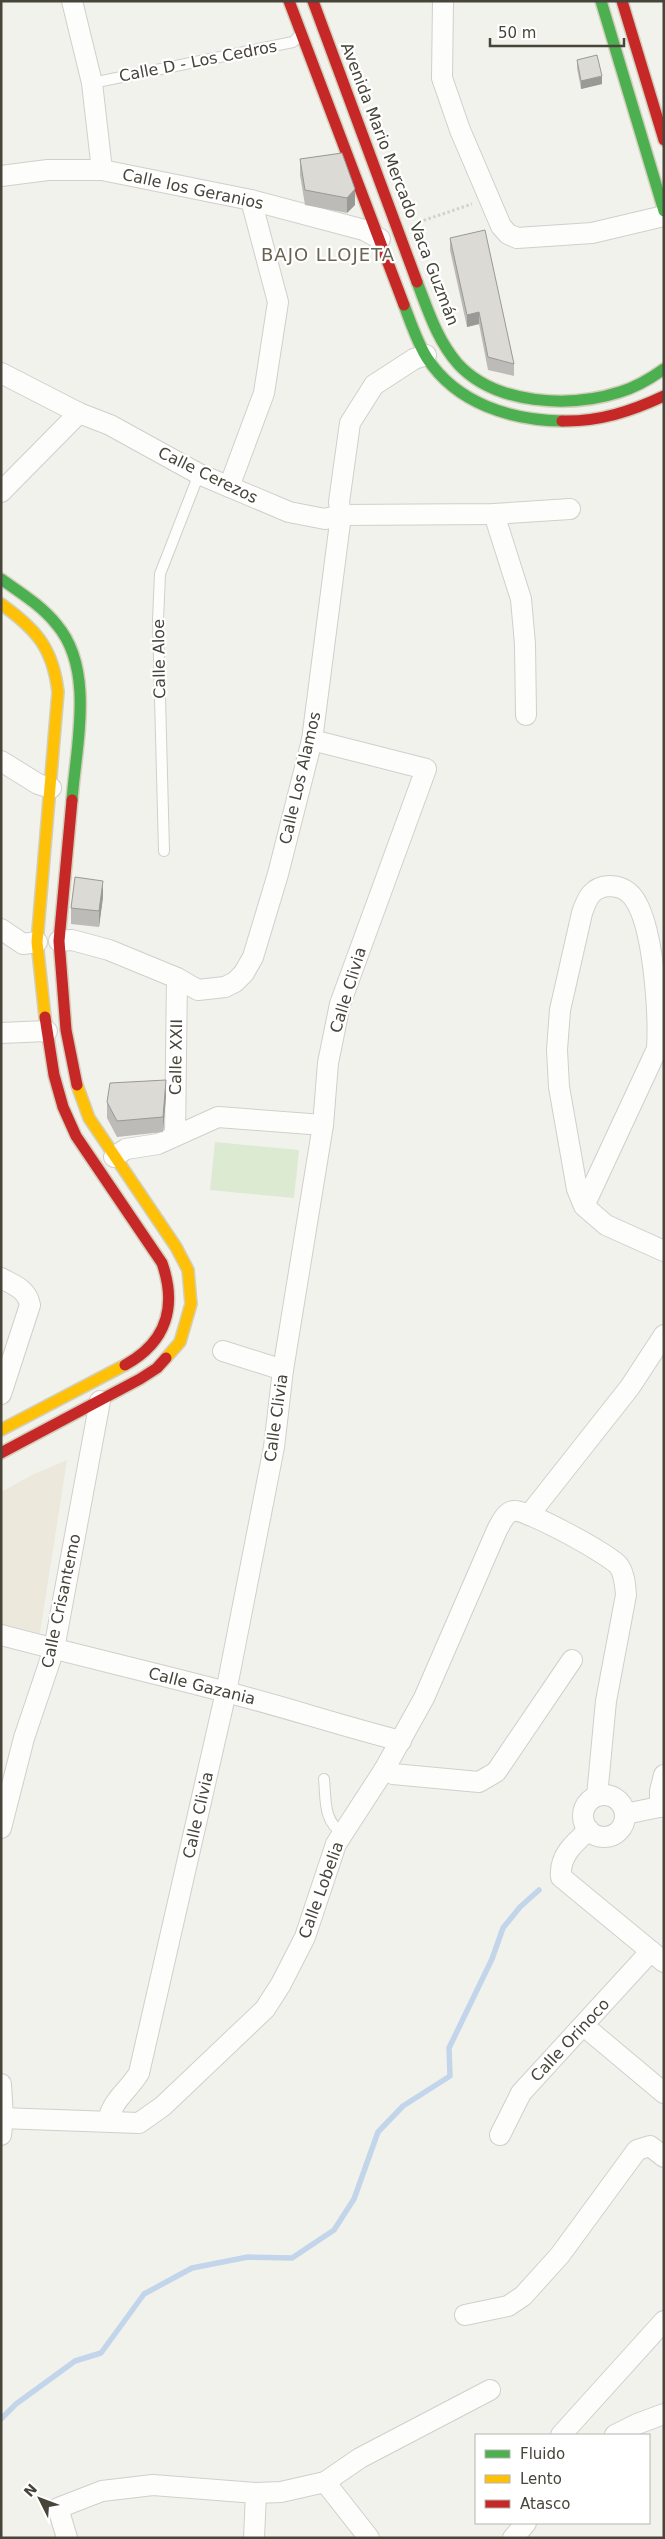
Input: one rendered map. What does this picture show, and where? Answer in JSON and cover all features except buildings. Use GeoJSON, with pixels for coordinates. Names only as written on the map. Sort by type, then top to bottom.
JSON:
{"type":"FeatureCollection","features":[{"type":"Feature","properties":{"kind":"main road","name":"Avenida Mario Mercado Vaca Guzmán"},"geometry":{"type":"LineString","coordinates":[[289,1],[389,236],[444,346],[467,372],[500,391],[540,399],[562,400],[614,394],[652,379],[664,369]]}},
{"type":"Feature","properties":{"kind":"main road","name":"Avenida Mario Mercado Vaca Guzmán"},"geometry":{"type":"LineString","coordinates":[[313,1],[389,236],[416,339],[440,375],[474,400],[494,410],[538,421],[566,423],[620,415],[647,406],[664,396]]}},
{"type":"Feature","properties":{"kind":"main road"},"geometry":{"type":"LineString","coordinates":[[601,1],[664,211]]}},
{"type":"Feature","properties":{"kind":"main road"},"geometry":{"type":"LineString","coordinates":[[622,1],[664,140]]}},
{"type":"Feature","properties":{"kind":"main road"},"geometry":{"type":"LineString","coordinates":[[301,33],[322,26]]}},
{"type":"Feature","properties":{"kind":"main road"},"geometry":{"type":"LineString","coordinates":[[426,355],[444,346]]}},
{"type":"Feature","properties":{"kind":"main road"},"geometry":{"type":"LineString","coordinates":[[1,579],[56,621],[69,641],[78,662],[81,696],[71,789],[59,941],[56,1083],[63,1107],[76,1136],[148,1240],[170,1281],[170,1310],[166,1324],[157,1339],[130,1362],[6,1427]]}},
{"type":"Feature","properties":{"kind":"main road"},"geometry":{"type":"LineString","coordinates":[[1,604],[41,636],[54,664],[58,692],[37,942],[56,1031],[89,1118],[188,1270],[191,1304],[180,1342],[157,1368],[100,1401],[1,1453]]}},
{"type":"Feature","properties":{"kind":"main road"},"geometry":{"type":"LineString","coordinates":[[51,788],[71,789]]}},
{"type":"Feature","properties":{"kind":"main road"},"geometry":{"type":"LineString","coordinates":[[37,942],[59,941]]}},
{"type":"Feature","properties":{"kind":"main road"},"geometry":{"type":"LineString","coordinates":[[91,1383],[100,1401]]}},
{"type":"Feature","properties":{"kind":"street"},"geometry":{"type":"LineString","coordinates":[[72,1],[92,83],[102,170]]}},
{"type":"Feature","properties":{"kind":"street"},"geometry":{"type":"LineString","coordinates":[[443,1],[442,78],[484,188],[501,226],[508,234],[517,238],[592,233],[664,216]]}},
{"type":"Feature","properties":{"kind":"street","name":"Calle los Geranios"},"geometry":{"type":"LineString","coordinates":[[1,176],[48,170],[102,170],[251,200],[389,236]]}},
{"type":"Feature","properties":{"kind":"street"},"geometry":{"type":"LineString","coordinates":[[228,487],[264,393],[278,302],[251,200]]}},
{"type":"Feature","properties":{"kind":"street","name":"Calle Los Alamos"},"geometry":{"type":"LineString","coordinates":[[59,941],[72,940],[109,950],[177,978],[198,990],[225,987],[235,982],[244,973],[253,957],[278,874],[312,740],[342,515],[340,502],[350,423],[374,385],[414,359],[426,355]]}},
{"type":"Feature","properties":{"kind":"street","name":"Calle Cerezos"},"geometry":{"type":"LineString","coordinates":[[1,373],[79,413],[110,425],[199,474],[289,512],[326,519],[342,515],[494,514],[570,509]]}},
{"type":"Feature","properties":{"kind":"street"},"geometry":{"type":"LineString","coordinates":[[1,492],[79,413]]}},
{"type":"Feature","properties":{"kind":"street"},"geometry":{"type":"LineString","coordinates":[[494,514],[521,599],[525,644],[526,715]]}},
{"type":"Feature","properties":{"kind":"street","name":"Calle Clivia"},"geometry":{"type":"LineString","coordinates":[[108,2121],[114,2104],[134,2082],[139,2072],[226,1692],[274,1447],[283,1370],[323,1124],[328,1063],[340,1004],[426,769],[312,740]]}},
{"type":"Feature","properties":{"kind":"street"},"geometry":{"type":"LineString","coordinates":[[1,761],[38,784],[51,788]]}},
{"type":"Feature","properties":{"kind":"street"},"geometry":{"type":"LineString","coordinates":[[584,1206],[661,1054],[648,936],[638,905],[626,890],[617,886],[602,887],[595,890],[587,898],[582,913],[560,1010],[557,1050],[559,1087],[576,1189],[584,1206],[606,1224],[664,1251]]}},
{"type":"Feature","properties":{"kind":"street"},"geometry":{"type":"LineString","coordinates":[[1,929],[23,944],[37,942]]}},
{"type":"Feature","properties":{"kind":"street","name":"Calle XXII"},"geometry":{"type":"LineString","coordinates":[[176,1136],[177,978]]}},
{"type":"Feature","properties":{"kind":"street"},"geometry":{"type":"LineString","coordinates":[[1,1033],[56,1031]]}},
{"type":"Feature","properties":{"kind":"street"},"geometry":{"type":"LineString","coordinates":[[114,1157],[126,1149],[158,1144],[218,1117],[323,1124]]}},
{"type":"Feature","properties":{"kind":"street"},"geometry":{"type":"LineString","coordinates":[[1,1278],[22,1289],[28,1297],[30,1305],[1,1394]]}},
{"type":"Feature","properties":{"kind":"street"},"geometry":{"type":"LineString","coordinates":[[597,1796],[606,1701],[626,1595],[625,1578],[620,1567],[603,1553],[529,1515],[630,1387],[664,1335]]}},
{"type":"Feature","properties":{"kind":"street"},"geometry":{"type":"LineString","coordinates":[[223,1351],[283,1370]]}},
{"type":"Feature","properties":{"kind":"street","name":"Calle Crisantemo"},"geometry":{"type":"LineString","coordinates":[[1,1828],[24,1738],[54,1649],[100,1413],[100,1401]]}},
{"type":"Feature","properties":{"kind":"street"},"geometry":{"type":"LineString","coordinates":[[1,1407],[6,1427]]}},
{"type":"Feature","properties":{"kind":"street","name":"Calle Lobelia"},"geometry":{"type":"LineString","coordinates":[[2,2123],[108,2121],[123,2124],[139,2123],[148,2118],[247,2028],[265,2009],[282,1984],[305,1937],[336,1844],[384,1770],[424,1698],[497,1530],[509,1512],[514,1511],[529,1515]]}},
{"type":"Feature","properties":{"kind":"street","name":"Calle Gazania"},"geometry":{"type":"LineString","coordinates":[[1,1635],[226,1692],[293,1710],[331,1723],[401,1741]]}},
{"type":"Feature","properties":{"kind":"street"},"geometry":{"type":"LineString","coordinates":[[384,1770],[393,1774],[479,1782],[488,1778],[496,1772],[505,1760],[572,1660]]}},
{"type":"Feature","properties":{"kind":"street"},"geometry":{"type":"LineString","coordinates":[[625,1814],[662,1806],[660,1791],[664,1774]]}},
{"type":"Feature","properties":{"kind":"street"},"geometry":{"type":"LineString","coordinates":[[604,1794],[615,1798],[625,1814],[622,1826],[613,1834],[601,1836],[589,1830],[584,1820],[584,1808],[587,1803],[597,1796],[604,1794]]}},
{"type":"Feature","properties":{"kind":"street"},"geometry":{"type":"LineString","coordinates":[[589,1830],[565,1857],[561,1869],[562,1877],[657,1957]]}},
{"type":"Feature","properties":{"kind":"street","name":"Calle Orinoco"},"geometry":{"type":"LineString","coordinates":[[500,2135],[521,2093],[584,2026],[657,1957]]}},
{"type":"Feature","properties":{"kind":"street"},"geometry":{"type":"LineString","coordinates":[[584,2026],[664,2093]]}},
{"type":"Feature","properties":{"kind":"street"},"geometry":{"type":"LineString","coordinates":[[1,2084],[2,2123]]}},
{"type":"Feature","properties":{"kind":"street"},"geometry":{"type":"LineString","coordinates":[[465,2315],[508,2306],[523,2296],[560,2255],[637,2150],[650,2146],[664,2157]]}},
{"type":"Feature","properties":{"kind":"street"},"geometry":{"type":"LineString","coordinates":[[562,2434],[664,2321]]}},
{"type":"Feature","properties":{"kind":"street"},"geometry":{"type":"LineString","coordinates":[[67,2538],[58,2508],[102,2491],[153,2485],[256,2493],[281,2492],[325,2482],[360,2458],[490,2390]]}},
{"type":"Feature","properties":{"kind":"street"},"geometry":{"type":"LineString","coordinates":[[618,2434],[637,2424],[664,2414]]}},
{"type":"Feature","properties":{"kind":"street"},"geometry":{"type":"LineString","coordinates":[[325,2482],[369,2538]]}},
{"type":"Feature","properties":{"kind":"street"},"geometry":{"type":"LineString","coordinates":[[254,2538],[256,2493]]}},
{"type":"Feature","properties":{"kind":"street"},"geometry":{"type":"LineString","coordinates":[[513,2538],[525,2524]]}},
{"type":"Feature","properties":{"kind":"lane","name":"Calle D - Los Cedros"},"geometry":{"type":"LineString","coordinates":[[92,83],[293,42],[301,33]]}},
{"type":"Feature","properties":{"kind":"lane","name":"Calle Aloe"},"geometry":{"type":"LineString","coordinates":[[164,851],[158,620],[160,574],[199,474]]}},
{"type":"Feature","properties":{"kind":"lane"},"geometry":{"type":"LineString","coordinates":[[324,1779],[329,1819],[343,1832]]}},
{"type":"Feature","properties":{"kind":"path"},"geometry":{"type":"LineString","coordinates":[[411,225],[472,204],[477,192],[484,188]]}},
{"type":"Feature","properties":{"kind":"shaded area"},"geometry":{"type":"Polygon","coordinates":[[[67,1460],[40,1633],[1,1624],[1,1492],[34,1474],[67,1460]]]}},
{"type":"Feature","properties":{"kind":"green space"},"geometry":{"type":"Polygon","coordinates":[[[215,1142],[299,1150],[294,1198],[210,1190],[215,1142]]]}},
{"type":"Feature","properties":{"kind":"waterway"},"geometry":{"type":"LineString","coordinates":[[1,2419],[16,2404],[75,2361],[101,2353],[144,2294],[192,2268],[248,2257],[292,2258],[334,2230],[354,2199],[378,2132],[403,2106],[450,2076],[449,2048],[492,1959],[503,1928],[520,1907],[539,1890]]}},
{"type":"Feature","properties":{"kind":"traffic: fast"},"geometry":{"type":"LineString","coordinates":[[601,1],[664,211]]}},
{"type":"Feature","properties":{"kind":"traffic: fast"},"geometry":{"type":"LineString","coordinates":[[417,282],[434,324],[451,355],[474,378],[492,388],[534,399],[579,400],[626,390],[664,369]]}},
{"type":"Feature","properties":{"kind":"traffic: fast"},"geometry":{"type":"LineString","coordinates":[[404,305],[417,339],[427,358],[439,374],[454,387],[469,398],[505,413],[543,420],[562,421]]}},
{"type":"Feature","properties":{"kind":"traffic: fast"},"geometry":{"type":"LineString","coordinates":[[1,579],[31,600],[51,618],[69,643],[76,664],[80,686],[80,709],[72,800]]}},
{"type":"Feature","properties":{"kind":"traffic: slow"},"geometry":{"type":"LineString","coordinates":[[1,604],[24,622],[41,641],[52,663],[58,692],[37,942],[45,1017]]}},
{"type":"Feature","properties":{"kind":"traffic: slow"},"geometry":{"type":"LineString","coordinates":[[77,1085],[89,1118],[176,1247],[188,1270],[191,1304],[180,1342],[166,1358]]}},
{"type":"Feature","properties":{"kind":"traffic: slow"},"geometry":{"type":"LineString","coordinates":[[1,1430],[125,1365]]}},
{"type":"Feature","properties":{"kind":"traffic: jam"},"geometry":{"type":"LineString","coordinates":[[289,1],[404,305]]}},
{"type":"Feature","properties":{"kind":"traffic: jam"},"geometry":{"type":"LineString","coordinates":[[313,1],[417,282]]}},
{"type":"Feature","properties":{"kind":"traffic: jam"},"geometry":{"type":"LineString","coordinates":[[622,1],[664,140]]}},
{"type":"Feature","properties":{"kind":"traffic: jam"},"geometry":{"type":"LineString","coordinates":[[562,421],[589,420],[615,414],[664,396]]}},
{"type":"Feature","properties":{"kind":"traffic: jam"},"geometry":{"type":"LineString","coordinates":[[72,800],[59,941],[66,1030],[77,1085]]}},
{"type":"Feature","properties":{"kind":"traffic: jam"},"geometry":{"type":"LineString","coordinates":[[45,1017],[54,1075],[63,1107],[76,1136],[162,1263],[166,1279],[168,1308],[159,1334],[139,1356],[125,1365]]}},
{"type":"Feature","properties":{"kind":"traffic: jam"},"geometry":{"type":"LineString","coordinates":[[1,1453],[140,1379],[157,1368],[166,1358]]}},
{"type":"Feature","properties":{"kind":"district","name":"BAJO LLOJETA"},"geometry":{"type":"Point","coordinates":[328,254]}}]}
